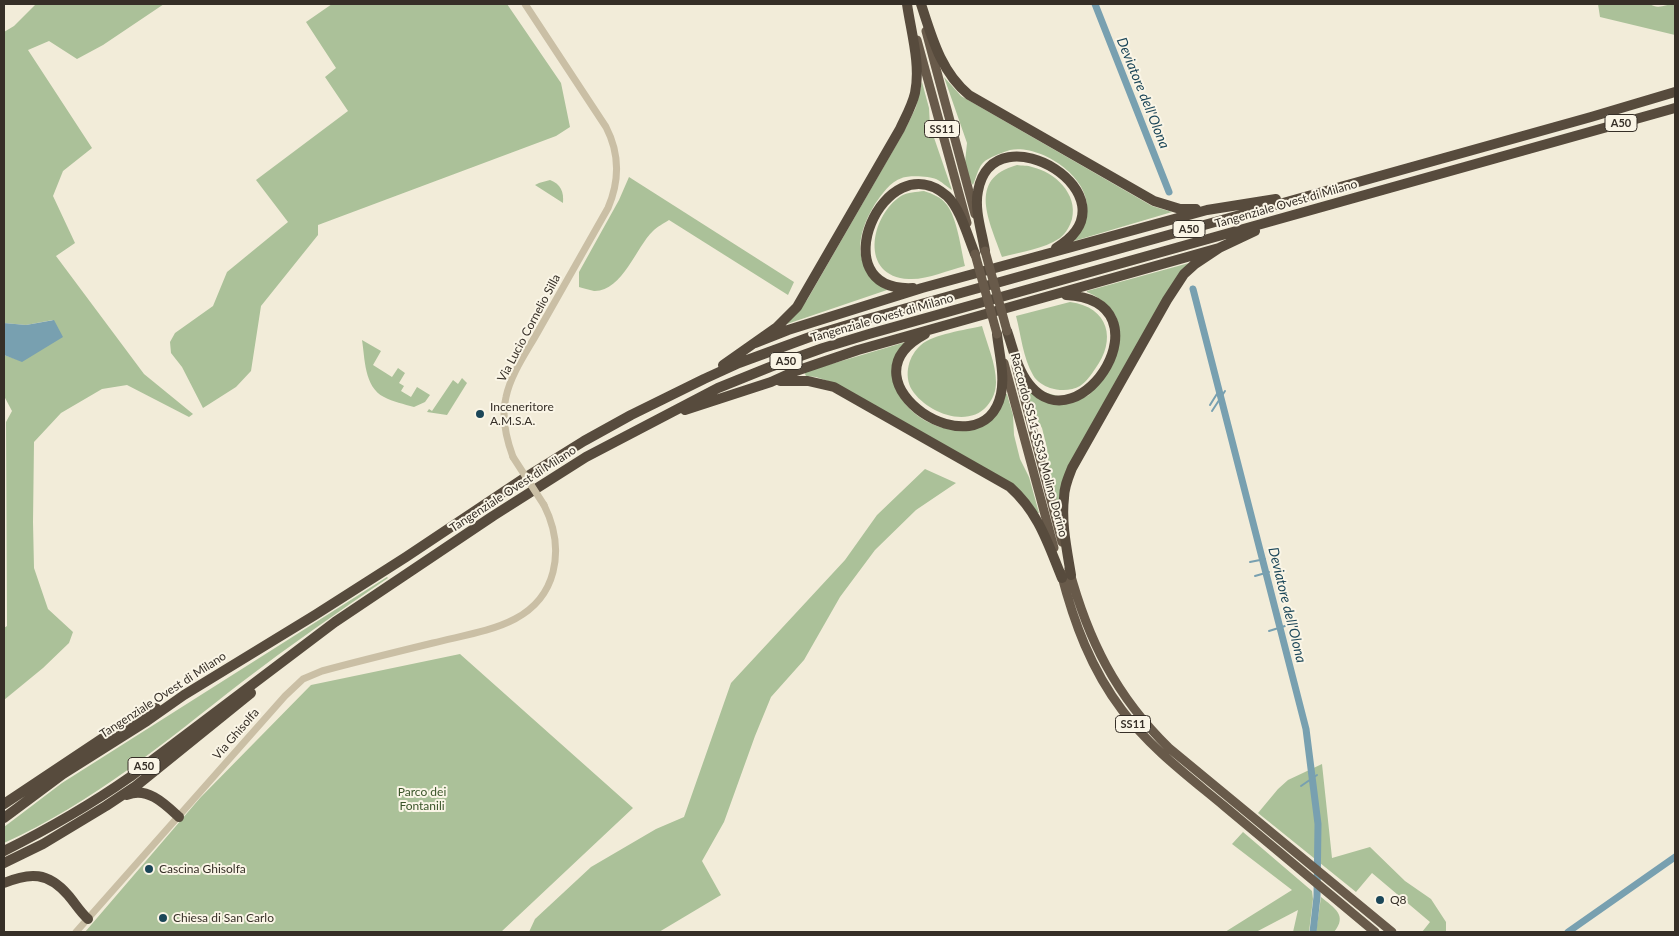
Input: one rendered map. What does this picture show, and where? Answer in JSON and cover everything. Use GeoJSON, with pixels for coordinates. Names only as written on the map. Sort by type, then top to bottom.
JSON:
{"type":"FeatureCollection","features":[{"type":"Feature","properties":{"kind":"highway","name":"Raccordo SS11-SS33 Molino Dorino"},"geometry":{"type":"LineString","coordinates":[[907,4],[1002,332],[1066,577],[1076,625],[1098,674],[1122,711],[1156,749],[1375,932]]}},
{"type":"Feature","properties":{"kind":"highway"},"geometry":{"type":"LineString","coordinates":[[704,379],[787,318],[807,292],[910,108],[915,93],[916,71],[907,4]]}},
{"type":"Feature","properties":{"kind":"highway","name":"Raccordo SS11-SS33 Molino Dorino"},"geometry":{"type":"LineString","coordinates":[[920,4],[980,252]]}},
{"type":"Feature","properties":{"kind":"highway"},"geometry":{"type":"LineString","coordinates":[[920,4],[942,62],[951,77],[969,95],[1154,201],[1180,209],[1207,210]]}},
{"type":"Feature","properties":{"kind":"highway","name":"Tangenziale Ovest di Milano"},"geometry":{"type":"LineString","coordinates":[[4,818],[64,774],[184,695],[315,615],[523,479],[631,415],[704,379],[767,352],[855,323],[1675,92]]}},
{"type":"Feature","properties":{"kind":"highway","name":"Tangenziale Ovest di Milano"},"geometry":{"type":"LineString","coordinates":[[4,851],[58,823],[104,795],[336,622],[501,510],[586,457],[718,388],[823,348],[1675,108]]}},
{"type":"Feature","properties":{"kind":"highway"},"geometry":{"type":"LineString","coordinates":[[980,252],[978,189],[987,170],[995,163],[1004,158],[1017,156],[1029,157],[1054,168],[1075,186],[1081,200],[1082,215],[1076,231],[1063,245],[1047,254]]}},
{"type":"Feature","properties":{"kind":"highway"},"geometry":{"type":"LineString","coordinates":[[922,288],[905,289],[886,284],[871,270],[866,260],[864,250],[865,238],[872,218],[880,206],[896,191],[918,184],[934,188],[948,197],[980,252]]}},
{"type":"Feature","properties":{"kind":"highway"},"geometry":{"type":"LineString","coordinates":[[755,343],[798,327],[922,288],[1207,210],[1319,192]]}},
{"type":"Feature","properties":{"kind":"highway"},"geometry":{"type":"LineString","coordinates":[[1066,577],[1063,498],[1066,484],[1072,468],[1175,286],[1190,269],[1220,248],[1280,219]]}},
{"type":"Feature","properties":{"kind":"highway"},"geometry":{"type":"LineString","coordinates":[[653,421],[771,382],[849,352],[934,330],[1220,248]]}},
{"type":"Feature","properties":{"kind":"highway"},"geometry":{"type":"LineString","coordinates":[[1002,332],[1023,374],[1036,391],[1054,399],[1067,400],[1077,397],[1086,391],[1102,374],[1110,360],[1115,344],[1114,325],[1106,309],[1098,302],[1077,295],[1058,294]]}},
{"type":"Feature","properties":{"kind":"highway"},"geometry":{"type":"LineString","coordinates":[[934,330],[915,340],[902,354],[897,371],[898,381],[906,398],[925,416],[948,425],[960,427],[978,424],[998,404],[1002,385],[1002,332]]}},
{"type":"Feature","properties":{"kind":"highway"},"geometry":{"type":"LineString","coordinates":[[771,382],[808,381],[834,387],[1010,487],[1029,506],[1066,577]]}},
{"type":"Feature","properties":{"kind":"highway","name":"Raccordo SS11-SS33 Molino Dorino"},"geometry":{"type":"LineString","coordinates":[[1066,577],[1098,653],[1130,704],[1150,728],[1169,748],[1392,932]]}},
{"type":"Feature","properties":{"kind":"highway"},"geometry":{"type":"LineString","coordinates":[[4,863],[43,844],[136,786],[250,694],[276,667]]}},
{"type":"Feature","properties":{"kind":"highway"},"geometry":{"type":"LineString","coordinates":[[5,803],[131,720],[184,695]]}},
{"type":"Feature","properties":{"kind":"highway"},"geometry":{"type":"LineString","coordinates":[[106,806],[133,793],[143,793],[161,801],[178,817]]}},
{"type":"Feature","properties":{"kind":"highway"},"geometry":{"type":"LineString","coordinates":[[4,883],[31,875],[47,878],[61,887],[88,919]]}},
{"type":"Feature","properties":{"kind":"street","name":"Via Lucio Cornelio Silla"},"geometry":{"type":"LineString","coordinates":[[466,634],[488,630],[517,618],[539,602],[547,591],[555,565],[557,550],[555,534],[544,505],[513,457],[509,447],[504,423],[506,396],[525,354],[608,208],[616,184],[615,148],[606,127],[525,4]]}},
{"type":"Feature","properties":{"kind":"street","name":"Via Ghisolfa"},"geometry":{"type":"LineString","coordinates":[[76,932],[285,696],[303,679],[322,671],[466,634]]}},
{"type":"Feature","properties":{"kind":"green space"},"geometry":{"type":"Polygon","coordinates":[[[36,4],[164,4],[103,45],[77,59],[49,41],[28,50],[92,148],[63,171],[53,196],[75,243],[56,256],[144,374],[193,414],[189,417],[127,385],[102,389],[61,413],[34,442],[34,568],[48,609],[73,632],[69,643],[43,668],[4,700],[4,628],[7,626],[6,422],[12,411],[4,396],[4,355],[22,361],[53,320],[26,325],[4,323],[4,32],[14,26],[36,4]]]}},
{"type":"Feature","properties":{"kind":"green space"},"geometry":{"type":"Polygon","coordinates":[[[332,4],[507,4],[561,83],[570,127],[556,136],[318,225],[318,235],[261,306],[251,371],[236,387],[203,408],[182,367],[171,353],[170,342],[175,333],[213,306],[227,272],[288,222],[256,180],[348,111],[325,77],[336,68],[306,22],[332,4]]]}},
{"type":"Feature","properties":{"kind":"green space"},"geometry":{"type":"Polygon","coordinates":[[[1598,4],[1650,4],[1659,7],[1675,4],[1675,35],[1600,17],[1598,4]]]}},
{"type":"Feature","properties":{"kind":"green space"},"geometry":{"type":"Polygon","coordinates":[[[944,77],[961,96],[1152,206],[1172,212],[1074,241],[1082,226],[1087,209],[1080,185],[1071,174],[1048,157],[1022,149],[1006,151],[984,162],[979,168],[973,185],[964,172],[967,143],[944,77]]]}},
{"type":"Feature","properties":{"kind":"green space"},"geometry":{"type":"Polygon","coordinates":[[[922,82],[929,108],[930,126],[952,190],[938,180],[929,177],[905,177],[894,182],[875,204],[868,216],[860,251],[868,272],[887,290],[787,324],[807,300],[906,128],[916,107],[922,82]]]}},
{"type":"Feature","properties":{"kind":"green space"},"geometry":{"type":"Polygon","coordinates":[[[1017,165],[1041,170],[1056,179],[1063,186],[1072,201],[1072,219],[1064,234],[1054,242],[1039,248],[1002,257],[988,216],[987,191],[991,180],[1001,172],[1017,165]]]}},
{"type":"Feature","properties":{"kind":"green space"},"geometry":{"type":"Polygon","coordinates":[[[629,177],[794,282],[788,295],[669,220],[653,231],[628,267],[613,284],[604,289],[594,291],[579,287],[579,272],[619,200],[629,177]]]}},
{"type":"Feature","properties":{"kind":"green space"},"geometry":{"type":"Polygon","coordinates":[[[550,180],[561,189],[563,203],[535,185],[550,180]]]}},
{"type":"Feature","properties":{"kind":"green space"},"geometry":{"type":"Polygon","coordinates":[[[924,191],[945,202],[950,211],[956,226],[965,266],[916,279],[893,276],[882,268],[876,257],[875,244],[882,217],[890,205],[901,196],[924,191]]]}},
{"type":"Feature","properties":{"kind":"green space"},"geometry":{"type":"Polygon","coordinates":[[[1189,263],[1181,272],[1059,503],[1057,503],[1049,472],[1047,448],[1042,428],[1032,411],[1026,389],[1029,388],[1076,401],[1089,395],[1095,388],[1111,357],[1119,329],[1118,322],[1111,309],[1087,291],[1189,263]]]}},
{"type":"Feature","properties":{"kind":"green space"},"geometry":{"type":"Polygon","coordinates":[[[1070,302],[1093,310],[1101,318],[1107,336],[1106,347],[1095,369],[1082,384],[1073,389],[1057,390],[1043,385],[1033,375],[1025,354],[1016,316],[1070,302]]]}},
{"type":"Feature","properties":{"kind":"green space"},"geometry":{"type":"Polygon","coordinates":[[[982,326],[996,375],[995,392],[987,406],[979,413],[958,417],[937,411],[918,398],[909,384],[908,378],[909,366],[917,349],[933,338],[982,326]]]}},
{"type":"Feature","properties":{"kind":"green space"},"geometry":{"type":"Polygon","coordinates":[[[362,340],[381,351],[373,365],[392,377],[398,368],[405,373],[399,383],[404,386],[401,391],[411,397],[417,387],[430,395],[425,402],[414,407],[391,400],[377,392],[369,379],[362,340]]]}},
{"type":"Feature","properties":{"kind":"green space"},"geometry":{"type":"Polygon","coordinates":[[[906,342],[894,366],[896,388],[908,407],[927,422],[950,429],[973,428],[992,417],[1005,394],[1007,394],[1013,415],[1014,435],[1020,459],[1029,477],[1039,513],[1030,502],[834,383],[806,376],[804,372],[906,342]]]}},
{"type":"Feature","properties":{"kind":"green space"},"geometry":{"type":"Polygon","coordinates":[[[462,378],[467,383],[447,415],[427,412],[429,409],[432,411],[453,380],[458,384],[462,378]]]}},
{"type":"Feature","properties":{"kind":"green space"},"geometry":{"type":"Polygon","coordinates":[[[925,469],[956,483],[916,510],[875,550],[840,597],[804,660],[771,697],[724,822],[702,861],[721,895],[659,932],[529,932],[535,919],[591,867],[656,829],[684,817],[731,683],[845,560],[877,515],[925,469]]]}},
{"type":"Feature","properties":{"kind":"green space"},"geometry":{"type":"Polygon","coordinates":[[[387,577],[260,669],[128,770],[68,809],[4,843],[4,827],[62,783],[387,577]]]}},
{"type":"Feature","properties":{"kind":"green space","name":"Parco dei Fontanili"},"geometry":{"type":"Polygon","coordinates":[[[460,654],[633,808],[501,932],[85,932],[200,798],[311,685],[460,654]]]}},
{"type":"Feature","properties":{"kind":"green space"},"geometry":{"type":"Polygon","coordinates":[[[1322,764],[1332,858],[1370,847],[1405,881],[1431,899],[1446,922],[1446,932],[1422,932],[1430,922],[1372,873],[1356,892],[1258,813],[1288,780],[1322,764]]]}},
{"type":"Feature","properties":{"kind":"green space"},"geometry":{"type":"Polygon","coordinates":[[[1243,832],[1312,891],[1313,899],[1309,932],[1293,932],[1298,910],[1256,932],[1225,932],[1292,890],[1232,844],[1243,832]]]}},
{"type":"Feature","properties":{"kind":"green space"},"geometry":{"type":"Polygon","coordinates":[[[1321,897],[1338,912],[1340,921],[1334,932],[1316,932],[1321,897]]]}},
{"type":"Feature","properties":{"kind":"water"},"geometry":{"type":"Polygon","coordinates":[[[54,320],[63,337],[22,362],[4,355],[4,323],[26,325],[54,320]]]}},
{"type":"Feature","properties":{"kind":"waterway","name":"Deviatore dell'Olona"},"geometry":{"type":"LineString","coordinates":[[1095,4],[1169,192]]}},
{"type":"Feature","properties":{"kind":"waterway","name":"Deviatore dell'Olona"},"geometry":{"type":"LineString","coordinates":[[1193,289],[1306,729],[1318,824],[1317,897],[1313,932]]}},
{"type":"Feature","properties":{"kind":"waterway"},"geometry":{"type":"LineString","coordinates":[[1210,405],[1220,389]]}},
{"type":"Feature","properties":{"kind":"waterway","name":"Deviatore dell'Olona"},"geometry":{"type":"LineString","coordinates":[[1212,411],[1225,391]]}},
{"type":"Feature","properties":{"kind":"waterway"},"geometry":{"type":"LineString","coordinates":[[1250,562],[1265,559]]}},
{"type":"Feature","properties":{"kind":"waterway"},"geometry":{"type":"LineString","coordinates":[[1255,576],[1269,572]]}},
{"type":"Feature","properties":{"kind":"waterway","name":"Deviatore dell'Olona"},"geometry":{"type":"LineString","coordinates":[[1269,631],[1285,626]]}},
{"type":"Feature","properties":{"kind":"waterway","name":"Deviatore dell'Olona"},"geometry":{"type":"LineString","coordinates":[[1301,786],[1317,775]]}},
{"type":"Feature","properties":{"kind":"waterway"},"geometry":{"type":"LineString","coordinates":[[1568,932],[1675,857]]}},
{"type":"Feature","properties":{"kind":"place","name":"Inceneritore A.M.S.A."},"geometry":{"type":"Point","coordinates":[480,414]}},
{"type":"Feature","properties":{"kind":"place","name":"Cascina Ghisolfa"},"geometry":{"type":"Point","coordinates":[149,869]}},
{"type":"Feature","properties":{"kind":"place","name":"Q8"},"geometry":{"type":"Point","coordinates":[1380,900]}},
{"type":"Feature","properties":{"kind":"place","name":"Chiesa di San Carlo"},"geometry":{"type":"Point","coordinates":[163,918]}}]}
